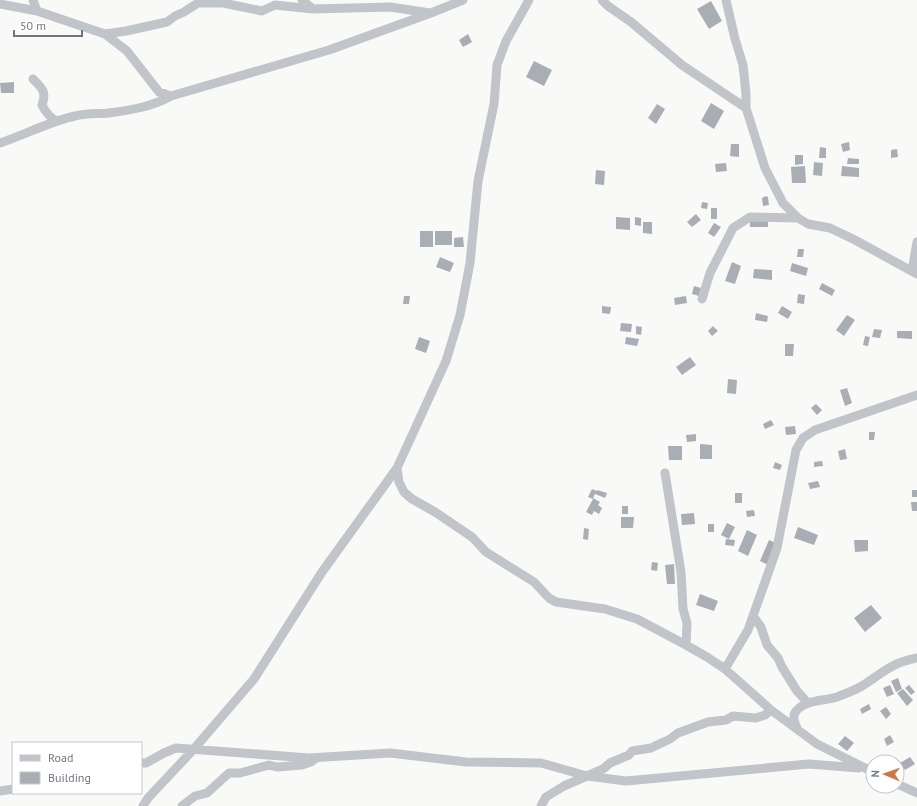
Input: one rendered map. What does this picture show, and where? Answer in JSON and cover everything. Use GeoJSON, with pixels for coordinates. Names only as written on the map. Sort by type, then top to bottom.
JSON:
{"type":"FeatureCollection","features":[{"type":"Feature","properties":{"kind":"street"},"geometry":{"type":"LineString","coordinates":[[33,0],[37,11]]}},
{"type":"Feature","properties":{"kind":"street"},"geometry":{"type":"LineString","coordinates":[[302,0],[313,9]]}},
{"type":"Feature","properties":{"kind":"street"},"geometry":{"type":"LineString","coordinates":[[0,143],[57,121],[76,116],[141,108],[157,104],[170,96],[328,50],[463,0]]}},
{"type":"Feature","properties":{"kind":"street"},"geometry":{"type":"LineString","coordinates":[[144,806],[148,798],[193,750],[254,680],[322,572],[397,468],[446,361],[460,315],[470,263],[478,181],[494,104],[497,65],[506,41],[529,0]]}},
{"type":"Feature","properties":{"kind":"street"},"geometry":{"type":"LineString","coordinates":[[602,0],[682,65],[746,108]]}},
{"type":"Feature","properties":{"kind":"street"},"geometry":{"type":"LineString","coordinates":[[726,0],[743,65],[746,108],[765,168],[783,202],[798,218],[808,224],[830,228],[855,240],[914,273],[917,242]]}},
{"type":"Feature","properties":{"kind":"street"},"geometry":{"type":"LineString","coordinates":[[105,34],[167,22],[198,3],[223,3],[262,11],[275,5],[313,9],[390,7],[431,13]]}},
{"type":"Feature","properties":{"kind":"street"},"geometry":{"type":"LineString","coordinates":[[0,4],[37,11],[105,34],[127,51],[159,92],[170,96]]}},
{"type":"Feature","properties":{"kind":"street"},"geometry":{"type":"LineString","coordinates":[[33,79],[42,88],[44,93],[45,98],[42,105],[45,111],[51,118],[57,121]]}},
{"type":"Feature","properties":{"kind":"street"},"geometry":{"type":"LineString","coordinates":[[702,299],[710,273],[733,228],[750,217],[798,218]]}},
{"type":"Feature","properties":{"kind":"street"},"geometry":{"type":"LineString","coordinates":[[725,669],[742,642],[753,616],[777,548],[796,450],[803,438],[815,430],[917,395]]}},
{"type":"Feature","properties":{"kind":"street"},"geometry":{"type":"LineString","coordinates":[[397,468],[400,485],[404,492],[412,499],[435,512],[472,537],[486,552],[534,582],[549,598],[556,602],[605,609],[637,619],[686,644],[725,669],[771,710],[817,744],[864,768]]}},
{"type":"Feature","properties":{"kind":"street"},"geometry":{"type":"LineString","coordinates":[[665,474],[681,572],[683,609],[687,623],[686,644]]}},
{"type":"Feature","properties":{"kind":"street"},"geometry":{"type":"LineString","coordinates":[[382,488],[400,485]]}},
{"type":"Feature","properties":{"kind":"street"},"geometry":{"type":"LineString","coordinates":[[753,616],[761,627],[767,645],[778,658],[797,690],[808,703]]}},
{"type":"Feature","properties":{"kind":"street"},"geometry":{"type":"LineString","coordinates":[[796,711],[808,703],[838,697],[862,686],[899,663],[917,658]]}},
{"type":"Feature","properties":{"kind":"street"},"geometry":{"type":"LineString","coordinates":[[797,690],[796,711],[793,717],[794,723],[798,730]]}},
{"type":"Feature","properties":{"kind":"street"},"geometry":{"type":"LineString","coordinates":[[541,806],[546,797],[564,786],[629,755],[632,751],[650,748],[670,739],[678,733],[708,722],[726,720],[733,716],[756,718],[765,715],[771,710]]}},
{"type":"Feature","properties":{"kind":"street"},"geometry":{"type":"LineString","coordinates":[[142,763],[146,763],[176,748],[316,758],[390,753],[466,762],[541,763],[586,776],[626,781],[809,764],[864,768]]}},
{"type":"Feature","properties":{"kind":"street"},"geometry":{"type":"LineString","coordinates":[[182,806],[195,796],[207,793],[229,773],[240,773],[269,765],[277,767],[302,765],[311,762],[316,758]]}},
{"type":"Feature","properties":{"kind":"street"},"geometry":{"type":"LineString","coordinates":[[905,788],[917,793]]}},
{"type":"Feature","properties":{"kind":"street"},"geometry":{"type":"LineString","coordinates":[[0,790],[12,789]]}},
{"type":"Feature","properties":{"kind":"building"},"geometry":{"type":"Polygon","coordinates":[[[711,1],[722,21],[709,29],[697,9],[711,1]]]}},
{"type":"Feature","properties":{"kind":"building"},"geometry":{"type":"Polygon","coordinates":[[[468,34],[472,42],[463,47],[459,40],[468,34]]]}},
{"type":"Feature","properties":{"kind":"building"},"geometry":{"type":"Polygon","coordinates":[[[534,61],[552,70],[544,86],[526,77],[534,61]]]}},
{"type":"Feature","properties":{"kind":"building"},"geometry":{"type":"Polygon","coordinates":[[[14,82],[14,93],[1,93],[0,83],[14,82]]]}},
{"type":"Feature","properties":{"kind":"building"},"geometry":{"type":"Polygon","coordinates":[[[711,103],[724,111],[714,129],[701,121],[711,103]]]}},
{"type":"Feature","properties":{"kind":"building"},"geometry":{"type":"Polygon","coordinates":[[[657,104],[665,109],[656,124],[648,118],[657,104]]]}},
{"type":"Feature","properties":{"kind":"building"},"geometry":{"type":"Polygon","coordinates":[[[849,142],[850,150],[843,152],[841,144],[849,142]]]}},
{"type":"Feature","properties":{"kind":"building"},"geometry":{"type":"Polygon","coordinates":[[[731,144],[739,144],[739,157],[730,156],[731,144]]]}},
{"type":"Feature","properties":{"kind":"building"},"geometry":{"type":"Polygon","coordinates":[[[820,147],[826,148],[826,158],[819,158],[820,147]]]}},
{"type":"Feature","properties":{"kind":"building"},"geometry":{"type":"Polygon","coordinates":[[[897,149],[898,157],[891,158],[891,150],[897,149]]]}},
{"type":"Feature","properties":{"kind":"building"},"geometry":{"type":"Polygon","coordinates":[[[795,155],[803,155],[803,164],[795,165],[795,155]]]}},
{"type":"Feature","properties":{"kind":"building"},"geometry":{"type":"Polygon","coordinates":[[[848,158],[859,159],[859,164],[847,164],[848,158]]]}},
{"type":"Feature","properties":{"kind":"building"},"geometry":{"type":"Polygon","coordinates":[[[814,162],[823,163],[822,176],[813,175],[814,162]]]}},
{"type":"Feature","properties":{"kind":"building"},"geometry":{"type":"Polygon","coordinates":[[[726,163],[727,171],[716,172],[715,164],[726,163]]]}},
{"type":"Feature","properties":{"kind":"building"},"geometry":{"type":"Polygon","coordinates":[[[805,166],[806,183],[792,183],[791,167],[805,166]]]}},
{"type":"Feature","properties":{"kind":"building"},"geometry":{"type":"Polygon","coordinates":[[[842,166],[859,168],[859,177],[841,176],[842,166]]]}},
{"type":"Feature","properties":{"kind":"building"},"geometry":{"type":"Polygon","coordinates":[[[596,170],[605,171],[604,185],[595,184],[596,170]]]}},
{"type":"Feature","properties":{"kind":"building"},"geometry":{"type":"Polygon","coordinates":[[[766,196],[768,197],[769,205],[763,206],[762,198],[766,196]]]}},
{"type":"Feature","properties":{"kind":"building"},"geometry":{"type":"Polygon","coordinates":[[[702,202],[708,203],[707,209],[701,208],[702,202]]]}},
{"type":"Feature","properties":{"kind":"building"},"geometry":{"type":"Polygon","coordinates":[[[711,208],[717,208],[717,219],[711,219],[711,208]]]}},
{"type":"Feature","properties":{"kind":"building"},"geometry":{"type":"Polygon","coordinates":[[[696,214],[701,220],[692,227],[687,222],[696,214]]]}},
{"type":"Feature","properties":{"kind":"building"},"geometry":{"type":"Polygon","coordinates":[[[616,217],[630,218],[630,230],[616,229],[616,217]]]}},
{"type":"Feature","properties":{"kind":"building"},"geometry":{"type":"Polygon","coordinates":[[[635,217],[641,218],[641,226],[635,225],[635,217]]]}},
{"type":"Feature","properties":{"kind":"building"},"geometry":{"type":"Polygon","coordinates":[[[768,218],[768,227],[750,227],[750,219],[768,218]]]}},
{"type":"Feature","properties":{"kind":"building"},"geometry":{"type":"Polygon","coordinates":[[[643,222],[652,222],[652,234],[643,233],[643,222]]]}},
{"type":"Feature","properties":{"kind":"building"},"geometry":{"type":"Polygon","coordinates":[[[714,223],[721,227],[714,237],[708,233],[714,223]]]}},
{"type":"Feature","properties":{"kind":"building"},"geometry":{"type":"Polygon","coordinates":[[[420,231],[433,231],[433,247],[420,247],[420,231]]]}},
{"type":"Feature","properties":{"kind":"building"},"geometry":{"type":"Polygon","coordinates":[[[435,231],[452,231],[452,245],[435,245],[435,231]]]}},
{"type":"Feature","properties":{"kind":"building"},"geometry":{"type":"Polygon","coordinates":[[[463,237],[464,247],[454,247],[454,238],[463,237]]]}},
{"type":"Feature","properties":{"kind":"building"},"geometry":{"type":"Polygon","coordinates":[[[798,249],[804,249],[803,257],[797,257],[798,249]]]}},
{"type":"Feature","properties":{"kind":"building"},"geometry":{"type":"Polygon","coordinates":[[[440,257],[454,263],[450,272],[436,267],[440,257]]]}},
{"type":"Feature","properties":{"kind":"building"},"geometry":{"type":"Polygon","coordinates":[[[732,262],[741,266],[735,284],[725,281],[732,262]]]}},
{"type":"Feature","properties":{"kind":"building"},"geometry":{"type":"Polygon","coordinates":[[[792,263],[808,268],[806,276],[790,271],[792,263]]]}},
{"type":"Feature","properties":{"kind":"building"},"geometry":{"type":"Polygon","coordinates":[[[754,269],[772,270],[772,280],[753,278],[754,269]]]}},
{"type":"Feature","properties":{"kind":"building"},"geometry":{"type":"Polygon","coordinates":[[[822,283],[835,290],[832,296],[819,289],[822,283]]]}},
{"type":"Feature","properties":{"kind":"building"},"geometry":{"type":"Polygon","coordinates":[[[694,286],[701,288],[699,296],[692,294],[694,286]]]}},
{"type":"Feature","properties":{"kind":"building"},"geometry":{"type":"Polygon","coordinates":[[[798,294],[805,295],[804,304],[797,303],[798,294]]]}},
{"type":"Feature","properties":{"kind":"building"},"geometry":{"type":"Polygon","coordinates":[[[404,296],[410,296],[409,304],[403,304],[404,296]]]}},
{"type":"Feature","properties":{"kind":"building"},"geometry":{"type":"Polygon","coordinates":[[[686,296],[687,303],[675,305],[674,298],[686,296]]]}},
{"type":"Feature","properties":{"kind":"building"},"geometry":{"type":"Polygon","coordinates":[[[602,306],[611,307],[610,314],[602,313],[602,306]]]}},
{"type":"Feature","properties":{"kind":"building"},"geometry":{"type":"Polygon","coordinates":[[[782,306],[792,312],[788,319],[778,313],[782,306]]]}},
{"type":"Feature","properties":{"kind":"building"},"geometry":{"type":"Polygon","coordinates":[[[756,313],[768,316],[767,322],[755,320],[756,313]]]}},
{"type":"Feature","properties":{"kind":"building"},"geometry":{"type":"Polygon","coordinates":[[[847,315],[855,320],[844,336],[836,330],[847,315]]]}},
{"type":"Feature","properties":{"kind":"building"},"geometry":{"type":"Polygon","coordinates":[[[621,323],[632,324],[631,332],[620,331],[621,323]]]}},
{"type":"Feature","properties":{"kind":"building"},"geometry":{"type":"Polygon","coordinates":[[[636,326],[642,327],[641,335],[636,334],[636,326]]]}},
{"type":"Feature","properties":{"kind":"building"},"geometry":{"type":"Polygon","coordinates":[[[713,326],[718,331],[712,336],[708,331],[713,326]]]}},
{"type":"Feature","properties":{"kind":"building"},"geometry":{"type":"Polygon","coordinates":[[[874,329],[882,330],[880,338],[872,337],[874,329]]]}},
{"type":"Feature","properties":{"kind":"building"},"geometry":{"type":"Polygon","coordinates":[[[897,331],[912,331],[912,339],[897,338],[897,331]]]}},
{"type":"Feature","properties":{"kind":"building"},"geometry":{"type":"Polygon","coordinates":[[[865,336],[870,337],[868,346],[863,345],[865,336]]]}},
{"type":"Feature","properties":{"kind":"building"},"geometry":{"type":"Polygon","coordinates":[[[419,337],[430,341],[426,353],[415,349],[419,337]]]}},
{"type":"Feature","properties":{"kind":"building"},"geometry":{"type":"Polygon","coordinates":[[[626,337],[639,339],[637,346],[625,344],[626,337]]]}},
{"type":"Feature","properties":{"kind":"building"},"geometry":{"type":"Polygon","coordinates":[[[785,344],[794,344],[793,356],[785,356],[785,344]]]}},
{"type":"Feature","properties":{"kind":"building"},"geometry":{"type":"Polygon","coordinates":[[[690,357],[696,365],[682,375],[676,367],[690,357]]]}},
{"type":"Feature","properties":{"kind":"building"},"geometry":{"type":"Polygon","coordinates":[[[728,379],[737,380],[736,394],[727,393],[728,379]]]}},
{"type":"Feature","properties":{"kind":"building"},"geometry":{"type":"Polygon","coordinates":[[[847,388],[852,403],[845,406],[840,390],[847,388]]]}},
{"type":"Feature","properties":{"kind":"building"},"geometry":{"type":"Polygon","coordinates":[[[816,404],[822,410],[817,415],[811,408],[816,404]]]}},
{"type":"Feature","properties":{"kind":"building"},"geometry":{"type":"Polygon","coordinates":[[[771,420],[774,425],[765,429],[763,424],[771,420]]]}},
{"type":"Feature","properties":{"kind":"building"},"geometry":{"type":"Polygon","coordinates":[[[795,426],[796,434],[786,435],[785,427],[795,426]]]}},
{"type":"Feature","properties":{"kind":"building"},"geometry":{"type":"Polygon","coordinates":[[[869,432],[875,432],[874,440],[869,440],[869,432]]]}},
{"type":"Feature","properties":{"kind":"building"},"geometry":{"type":"Polygon","coordinates":[[[696,434],[696,441],[687,442],[686,435],[696,434]]]}},
{"type":"Feature","properties":{"kind":"building"},"geometry":{"type":"Polygon","coordinates":[[[700,444],[712,445],[712,459],[700,459],[700,444]]]}},
{"type":"Feature","properties":{"kind":"building"},"geometry":{"type":"Polygon","coordinates":[[[668,446],[682,446],[682,460],[669,460],[668,446]]]}},
{"type":"Feature","properties":{"kind":"building"},"geometry":{"type":"Polygon","coordinates":[[[845,449],[847,459],[840,460],[838,451],[845,449]]]}},
{"type":"Feature","properties":{"kind":"building"},"geometry":{"type":"Polygon","coordinates":[[[822,461],[823,466],[814,467],[814,462],[822,461]]]}},
{"type":"Feature","properties":{"kind":"building"},"geometry":{"type":"Polygon","coordinates":[[[775,462],[782,465],[780,470],[773,468],[775,462]]]}},
{"type":"Feature","properties":{"kind":"building"},"geometry":{"type":"Polygon","coordinates":[[[818,481],[820,487],[810,489],[808,483],[818,481]]]}},
{"type":"Feature","properties":{"kind":"building"},"geometry":{"type":"Polygon","coordinates":[[[592,489],[607,493],[605,498],[595,494],[593,498],[600,502],[598,505],[602,508],[599,514],[594,511],[592,515],[586,512],[593,499],[588,497],[592,489]]]}},
{"type":"Feature","properties":{"kind":"building"},"geometry":{"type":"Polygon","coordinates":[[[912,490],[917,490],[917,497],[912,497],[912,490]]]}},
{"type":"Feature","properties":{"kind":"building"},"geometry":{"type":"Polygon","coordinates":[[[735,493],[742,493],[742,503],[735,503],[735,493]]]}},
{"type":"Feature","properties":{"kind":"building"},"geometry":{"type":"Polygon","coordinates":[[[911,502],[917,502],[917,511],[912,511],[911,502]]]}},
{"type":"Feature","properties":{"kind":"building"},"geometry":{"type":"Polygon","coordinates":[[[622,506],[628,506],[628,514],[622,514],[622,506]]]}},
{"type":"Feature","properties":{"kind":"building"},"geometry":{"type":"Polygon","coordinates":[[[754,510],[755,516],[747,517],[746,511],[754,510]]]}},
{"type":"Feature","properties":{"kind":"building"},"geometry":{"type":"Polygon","coordinates":[[[694,513],[695,524],[682,525],[681,514],[694,513]]]}},
{"type":"Feature","properties":{"kind":"building"},"geometry":{"type":"Polygon","coordinates":[[[621,517],[634,517],[633,528],[621,528],[621,517]]]}},
{"type":"Feature","properties":{"kind":"building"},"geometry":{"type":"Polygon","coordinates":[[[727,523],[735,527],[729,539],[721,535],[727,523]]]}},
{"type":"Feature","properties":{"kind":"building"},"geometry":{"type":"Polygon","coordinates":[[[708,524],[714,524],[714,532],[708,532],[708,524]]]}},
{"type":"Feature","properties":{"kind":"building"},"geometry":{"type":"Polygon","coordinates":[[[798,527],[818,535],[814,545],[794,538],[798,527]]]}},
{"type":"Feature","properties":{"kind":"building"},"geometry":{"type":"Polygon","coordinates":[[[584,528],[589,529],[588,540],[583,539],[584,528]]]}},
{"type":"Feature","properties":{"kind":"building"},"geometry":{"type":"Polygon","coordinates":[[[747,530],[757,535],[748,556],[738,551],[747,530]]]}},
{"type":"Feature","properties":{"kind":"building"},"geometry":{"type":"Polygon","coordinates":[[[726,539],[735,540],[734,546],[725,545],[726,539]]]}},
{"type":"Feature","properties":{"kind":"building"},"geometry":{"type":"Polygon","coordinates":[[[769,540],[778,544],[768,565],[760,561],[769,540]]]}},
{"type":"Feature","properties":{"kind":"building"},"geometry":{"type":"Polygon","coordinates":[[[854,540],[868,540],[868,551],[855,552],[854,540]]]}},
{"type":"Feature","properties":{"kind":"building"},"geometry":{"type":"Polygon","coordinates":[[[652,562],[658,563],[657,571],[651,570],[652,562]]]}},
{"type":"Feature","properties":{"kind":"building"},"geometry":{"type":"Polygon","coordinates":[[[674,564],[675,584],[667,584],[665,565],[674,564]]]}},
{"type":"Feature","properties":{"kind":"building"},"geometry":{"type":"Polygon","coordinates":[[[700,594],[718,601],[714,611],[696,605],[700,594]]]}},
{"type":"Feature","properties":{"kind":"building"},"geometry":{"type":"Polygon","coordinates":[[[871,605],[882,618],[865,632],[854,618],[871,605]]]}},
{"type":"Feature","properties":{"kind":"building"},"geometry":{"type":"Polygon","coordinates":[[[898,678],[902,689],[896,692],[891,681],[898,678]]]}},
{"type":"Feature","properties":{"kind":"building"},"geometry":{"type":"Polygon","coordinates":[[[890,685],[894,694],[887,697],[883,688],[890,685]]]}},
{"type":"Feature","properties":{"kind":"building"},"geometry":{"type":"Polygon","coordinates":[[[909,685],[915,692],[911,695],[905,688],[909,685]]]}},
{"type":"Feature","properties":{"kind":"building"},"geometry":{"type":"Polygon","coordinates":[[[903,689],[913,700],[907,706],[897,693],[903,689]]]}},
{"type":"Feature","properties":{"kind":"building"},"geometry":{"type":"Polygon","coordinates":[[[869,704],[871,709],[862,714],[860,709],[869,704]]]}},
{"type":"Feature","properties":{"kind":"building"},"geometry":{"type":"Polygon","coordinates":[[[886,707],[891,714],[886,719],[880,711],[886,707]]]}},
{"type":"Feature","properties":{"kind":"building"},"geometry":{"type":"Polygon","coordinates":[[[890,735],[894,742],[887,746],[884,739],[890,735]]]}},
{"type":"Feature","properties":{"kind":"building"},"geometry":{"type":"Polygon","coordinates":[[[845,736],[854,743],[847,751],[838,744],[845,736]]]}},
{"type":"Feature","properties":{"kind":"building"},"geometry":{"type":"Polygon","coordinates":[[[910,757],[915,764],[905,770],[905,760],[910,757]]]}}]}
